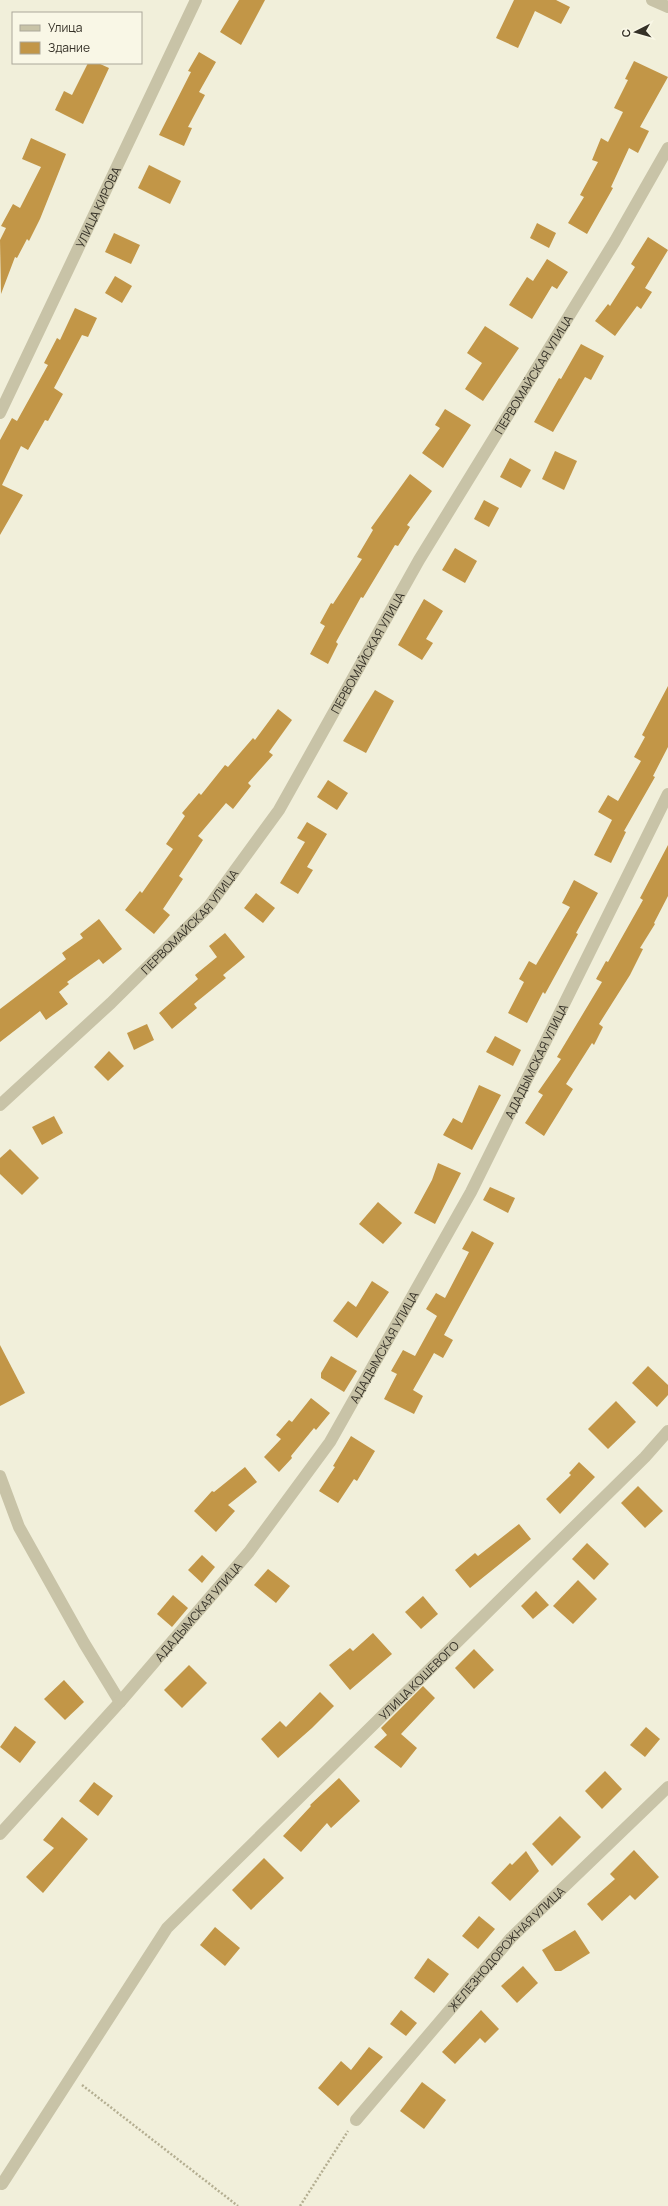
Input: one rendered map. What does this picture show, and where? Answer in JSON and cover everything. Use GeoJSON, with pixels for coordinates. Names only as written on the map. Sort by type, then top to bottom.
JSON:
{"type":"FeatureCollection","features":[{"type":"Feature","properties":{"kind":"street","name":"УЛИЦА КИРОВА"},"geometry":{"type":"LineString","coordinates":[[0,413],[196,0]]}},
{"type":"Feature","properties":{"kind":"street"},"geometry":{"type":"LineString","coordinates":[[652,0],[668,7]]}},
{"type":"Feature","properties":{"kind":"street","name":"ПЕРВОМАЙСКАЯ УЛИЦА"},"geometry":{"type":"LineString","coordinates":[[0,1105],[111,1003],[209,906],[279,810],[419,560],[615,241],[668,148]]}},
{"type":"Feature","properties":{"kind":"street","name":"АДАДЫМСКАЯ УЛИЦА"},"geometry":{"type":"LineString","coordinates":[[0,1834],[120,1702],[249,1552],[330,1442],[471,1192],[668,794]]}},
{"type":"Feature","properties":{"kind":"street","name":"УЛИЦА КОШЕВОГО"},"geometry":{"type":"LineString","coordinates":[[0,2182],[2,2184],[166,1928],[645,1457],[668,1431]]}},
{"type":"Feature","properties":{"kind":"street"},"geometry":{"type":"LineString","coordinates":[[0,1476],[19,1527],[84,1643],[120,1702]]}},
{"type":"Feature","properties":{"kind":"street","name":"ЖЕЛЕЗНОДОРОЖНАЯ УЛИЦА"},"geometry":{"type":"LineString","coordinates":[[356,2120],[511,1938],[668,1787]]}},
{"type":"Feature","properties":{"kind":"path"},"geometry":{"type":"LineString","coordinates":[[71,2076],[238,2206]]}},
{"type":"Feature","properties":{"kind":"path"},"geometry":{"type":"LineString","coordinates":[[300,2206],[356,2120]]}},
{"type":"Feature","properties":{"kind":"building"},"geometry":{"type":"Polygon","coordinates":[[[239,0],[265,0],[241,45],[220,32],[239,0]]]}},
{"type":"Feature","properties":{"kind":"building"},"geometry":{"type":"Polygon","coordinates":[[[514,0],[556,0],[570,7],[561,24],[535,11],[518,48],[496,38],[514,0]]]}},
{"type":"Feature","properties":{"kind":"building"},"geometry":{"type":"Polygon","coordinates":[[[199,52],[216,62],[199,92],[205,95],[188,127],[192,128],[184,146],[159,135],[191,72],[188,71],[199,52]]]}},
{"type":"Feature","properties":{"kind":"building"},"geometry":{"type":"Polygon","coordinates":[[[634,61],[668,77],[640,127],[649,131],[638,153],[629,148],[611,187],[613,188],[587,234],[568,223],[584,197],[580,195],[598,162],[592,160],[601,138],[608,142],[623,112],[614,108],[628,80],[625,79],[634,61]]]}},
{"type":"Feature","properties":{"kind":"building"},"geometry":{"type":"Polygon","coordinates":[[[88,64],[100,64],[109,68],[83,124],[55,110],[64,91],[72,95],[88,64]]]}},
{"type":"Feature","properties":{"kind":"building"},"geometry":{"type":"Polygon","coordinates":[[[31,138],[66,154],[40,219],[29,241],[27,239],[17,258],[15,257],[1,294],[0,240],[6,228],[1,226],[13,204],[20,208],[41,167],[22,159],[31,138]]]}},
{"type":"Feature","properties":{"kind":"building"},"geometry":{"type":"Polygon","coordinates":[[[149,165],[181,181],[170,204],[138,188],[149,165]]]}},
{"type":"Feature","properties":{"kind":"building"},"geometry":{"type":"Polygon","coordinates":[[[537,223],[556,233],[549,248],[530,238],[537,223]]]}},
{"type":"Feature","properties":{"kind":"building"},"geometry":{"type":"Polygon","coordinates":[[[114,233],[140,245],[131,264],[105,252],[114,233]]]}},
{"type":"Feature","properties":{"kind":"building"},"geometry":{"type":"Polygon","coordinates":[[[648,237],[668,250],[645,288],[652,292],[641,309],[637,306],[615,336],[595,321],[608,304],[610,306],[635,267],[631,264],[648,237]]]}},
{"type":"Feature","properties":{"kind":"building"},"geometry":{"type":"Polygon","coordinates":[[[547,259],[568,272],[557,289],[552,286],[532,319],[509,305],[527,277],[533,281],[547,259]]]}},
{"type":"Feature","properties":{"kind":"building"},"geometry":{"type":"Polygon","coordinates":[[[115,276],[132,286],[122,303],[105,293],[115,276]]]}},
{"type":"Feature","properties":{"kind":"building"},"geometry":{"type":"Polygon","coordinates":[[[75,308],[97,318],[88,337],[82,335],[54,388],[63,394],[48,421],[45,420],[28,450],[21,446],[2,485],[23,495],[0,535],[0,440],[12,418],[17,421],[48,365],[44,363],[57,338],[60,340],[75,308]]]}},
{"type":"Feature","properties":{"kind":"building"},"geometry":{"type":"Polygon","coordinates":[[[485,326],[519,348],[483,401],[465,389],[482,363],[467,353],[485,326]]]}},
{"type":"Feature","properties":{"kind":"building"},"geometry":{"type":"Polygon","coordinates":[[[581,344],[604,356],[591,380],[585,377],[553,432],[534,422],[559,378],[561,379],[581,344]]]}},
{"type":"Feature","properties":{"kind":"building"},"geometry":{"type":"Polygon","coordinates":[[[445,409],[471,425],[443,468],[422,453],[440,428],[435,425],[445,409]]]}},
{"type":"Feature","properties":{"kind":"building"},"geometry":{"type":"Polygon","coordinates":[[[555,451],[577,461],[564,490],[542,479],[555,451]]]}},
{"type":"Feature","properties":{"kind":"building"},"geometry":{"type":"Polygon","coordinates":[[[510,458],[531,470],[521,488],[500,477],[510,458]]]}},
{"type":"Feature","properties":{"kind":"building"},"geometry":{"type":"Polygon","coordinates":[[[410,474],[432,491],[407,525],[410,527],[398,546],[395,545],[363,598],[361,597],[336,642],[338,644],[328,664],[310,654],[325,626],[320,623],[331,603],[333,604],[362,559],[357,557],[373,530],[371,528],[410,474]]]}},
{"type":"Feature","properties":{"kind":"building"},"geometry":{"type":"Polygon","coordinates":[[[484,500],[499,508],[489,527],[474,519],[484,500]]]}},
{"type":"Feature","properties":{"kind":"building"},"geometry":{"type":"Polygon","coordinates":[[[455,548],[477,561],[465,583],[442,570],[455,548]]]}},
{"type":"Feature","properties":{"kind":"building"},"geometry":{"type":"Polygon","coordinates":[[[424,599],[443,611],[426,639],[433,643],[422,660],[398,645],[424,599]]]}},
{"type":"Feature","properties":{"kind":"building"},"geometry":{"type":"Polygon","coordinates":[[[668,686],[668,747],[653,776],[655,777],[624,831],[626,832],[611,863],[594,855],[612,820],[598,812],[608,795],[618,801],[641,761],[634,757],[645,737],[642,735],[668,686]]]}},
{"type":"Feature","properties":{"kind":"building"},"geometry":{"type":"Polygon","coordinates":[[[375,690],[394,701],[366,753],[343,741],[375,690]]]}},
{"type":"Feature","properties":{"kind":"building"},"geometry":{"type":"Polygon","coordinates":[[[278,709],[292,720],[269,752],[273,755],[248,783],[251,786],[233,809],[226,803],[198,836],[203,840],[179,876],[183,879],[163,909],[170,915],[154,934],[125,910],[140,891],[142,893],[173,849],[166,844],[185,816],[182,813],[199,793],[201,795],[225,765],[228,767],[253,738],[255,740],[278,709]]]}},
{"type":"Feature","properties":{"kind":"building"},"geometry":{"type":"Polygon","coordinates":[[[328,780],[348,793],[337,810],[317,797],[328,780]]]}},
{"type":"Feature","properties":{"kind":"building"},"geometry":{"type":"Polygon","coordinates":[[[307,822],[327,834],[307,867],[313,870],[298,894],[280,883],[305,842],[297,838],[307,822]]]}},
{"type":"Feature","properties":{"kind":"building"},"geometry":{"type":"Polygon","coordinates":[[[668,845],[668,896],[654,923],[655,924],[640,948],[643,949],[630,975],[599,1024],[603,1027],[594,1045],[592,1043],[566,1084],[573,1089],[544,1136],[525,1123],[543,1095],[538,1092],[561,1059],[557,1057],[602,982],[596,979],[606,961],[608,962],[643,900],[640,898],[668,845]]]}},
{"type":"Feature","properties":{"kind":"building"},"geometry":{"type":"Polygon","coordinates":[[[574,880],[598,893],[576,933],[578,934],[545,994],[543,992],[527,1023],[508,1013],[524,982],[519,979],[529,961],[536,965],[570,907],[562,903],[574,880]]]}},
{"type":"Feature","properties":{"kind":"building"},"geometry":{"type":"Polygon","coordinates":[[[256,893],[275,908],[263,923],[244,908],[256,893]]]}},
{"type":"Feature","properties":{"kind":"building"},"geometry":{"type":"Polygon","coordinates":[[[99,919],[122,949],[103,964],[99,959],[67,982],[69,984],[59,992],[68,1004],[46,1020],[40,1011],[0,1042],[0,1009],[66,959],[62,953],[83,938],[80,934],[99,919]]]}},
{"type":"Feature","properties":{"kind":"building"},"geometry":{"type":"Polygon","coordinates":[[[225,933],[245,957],[223,975],[226,978],[194,1004],[197,1008],[172,1029],[159,1013],[198,979],[195,975],[217,957],[209,946],[225,933]]]}},
{"type":"Feature","properties":{"kind":"building"},"geometry":{"type":"Polygon","coordinates":[[[147,1024],[154,1040],[134,1050],[127,1033],[147,1024]]]}},
{"type":"Feature","properties":{"kind":"building"},"geometry":{"type":"Polygon","coordinates":[[[495,1036],[521,1050],[513,1066],[486,1052],[495,1036]]]}},
{"type":"Feature","properties":{"kind":"building"},"geometry":{"type":"Polygon","coordinates":[[[109,1051],[124,1066],[108,1081],[94,1067],[109,1051]]]}},
{"type":"Feature","properties":{"kind":"building"},"geometry":{"type":"Polygon","coordinates":[[[479,1085],[501,1095],[472,1150],[443,1135],[453,1118],[462,1123],[479,1085]]]}},
{"type":"Feature","properties":{"kind":"building"},"geometry":{"type":"Polygon","coordinates":[[[54,1116],[63,1133],[42,1145],[32,1127],[54,1116]]]}},
{"type":"Feature","properties":{"kind":"building"},"geometry":{"type":"Polygon","coordinates":[[[10,1149],[39,1178],[22,1195],[0,1174],[0,1158],[10,1149]]]}},
{"type":"Feature","properties":{"kind":"building"},"geometry":{"type":"Polygon","coordinates":[[[438,1163],[461,1173],[435,1224],[414,1213],[432,1180],[438,1163]]]}},
{"type":"Feature","properties":{"kind":"building"},"geometry":{"type":"Polygon","coordinates":[[[490,1187],[515,1198],[508,1213],[483,1200],[490,1187]]]}},
{"type":"Feature","properties":{"kind":"building"},"geometry":{"type":"Polygon","coordinates":[[[378,1202],[402,1223],[383,1244],[359,1224],[378,1202]]]}},
{"type":"Feature","properties":{"kind":"building"},"geometry":{"type":"Polygon","coordinates":[[[472,1231],[494,1243],[444,1335],[453,1340],[443,1358],[434,1353],[413,1390],[423,1396],[414,1414],[384,1399],[397,1374],[391,1371],[403,1350],[415,1356],[437,1316],[426,1309],[436,1293],[445,1298],[469,1252],[462,1249],[472,1231]]]}},
{"type":"Feature","properties":{"kind":"building"},"geometry":{"type":"Polygon","coordinates":[[[372,1281],[389,1292],[357,1338],[333,1321],[348,1301],[356,1307],[372,1281]]]}},
{"type":"Feature","properties":{"kind":"building"},"geometry":{"type":"Polygon","coordinates":[[[0,1345],[25,1393],[0,1406],[0,1345]]]}},
{"type":"Feature","properties":{"kind":"building"},"geometry":{"type":"Polygon","coordinates":[[[331,1356],[357,1371],[344,1392],[321,1378],[321,1373],[331,1356]]]}},
{"type":"Feature","properties":{"kind":"building"},"geometry":{"type":"Polygon","coordinates":[[[648,1366],[668,1385],[668,1395],[657,1407],[632,1383],[648,1366]]]}},
{"type":"Feature","properties":{"kind":"building"},"geometry":{"type":"Polygon","coordinates":[[[311,1398],[330,1413],[316,1430],[314,1428],[291,1456],[292,1458],[279,1472],[264,1457],[281,1439],[276,1435],[289,1420],[292,1422],[311,1398]]]}},
{"type":"Feature","properties":{"kind":"building"},"geometry":{"type":"Polygon","coordinates":[[[616,1401],[636,1422],[608,1449],[588,1429],[616,1401]]]}},
{"type":"Feature","properties":{"kind":"building"},"geometry":{"type":"Polygon","coordinates":[[[351,1436],[375,1451],[357,1481],[354,1479],[338,1503],[319,1491],[335,1467],[333,1466],[351,1436]]]}},
{"type":"Feature","properties":{"kind":"building"},"geometry":{"type":"Polygon","coordinates":[[[579,1462],[595,1477],[560,1514],[546,1499],[571,1475],[569,1473],[579,1462]]]}},
{"type":"Feature","properties":{"kind":"building"},"geometry":{"type":"Polygon","coordinates":[[[245,1467],[257,1482],[228,1505],[235,1511],[216,1532],[194,1511],[212,1491],[214,1492],[245,1467]]]}},
{"type":"Feature","properties":{"kind":"building"},"geometry":{"type":"Polygon","coordinates":[[[638,1486],[663,1511],[645,1528],[621,1503],[638,1486]]]}},
{"type":"Feature","properties":{"kind":"building"},"geometry":{"type":"Polygon","coordinates":[[[519,1524],[531,1539],[470,1588],[455,1570],[475,1553],[478,1556],[519,1524]]]}},
{"type":"Feature","properties":{"kind":"building"},"geometry":{"type":"Polygon","coordinates":[[[587,1543],[609,1564],[594,1580],[572,1559],[587,1543]]]}},
{"type":"Feature","properties":{"kind":"building"},"geometry":{"type":"Polygon","coordinates":[[[202,1555],[215,1567],[202,1583],[188,1570],[202,1555]]]}},
{"type":"Feature","properties":{"kind":"building"},"geometry":{"type":"Polygon","coordinates":[[[268,1569],[290,1586],[276,1603],[254,1585],[268,1569]]]}},
{"type":"Feature","properties":{"kind":"building"},"geometry":{"type":"Polygon","coordinates":[[[578,1580],[597,1599],[573,1624],[553,1606],[578,1580]]]}},
{"type":"Feature","properties":{"kind":"building"},"geometry":{"type":"Polygon","coordinates":[[[536,1591],[549,1605],[533,1619],[521,1606],[536,1591]]]}},
{"type":"Feature","properties":{"kind":"building"},"geometry":{"type":"Polygon","coordinates":[[[173,1595],[188,1608],[172,1627],[157,1614],[173,1595]]]}},
{"type":"Feature","properties":{"kind":"building"},"geometry":{"type":"Polygon","coordinates":[[[423,1596],[438,1614],[421,1629],[405,1612],[423,1596]]]}},
{"type":"Feature","properties":{"kind":"building"},"geometry":{"type":"Polygon","coordinates":[[[373,1633],[392,1654],[350,1690],[329,1665],[350,1648],[353,1651],[373,1633]]]}},
{"type":"Feature","properties":{"kind":"building"},"geometry":{"type":"Polygon","coordinates":[[[474,1649],[494,1670],[474,1689],[455,1668],[474,1649]]]}},
{"type":"Feature","properties":{"kind":"building"},"geometry":{"type":"Polygon","coordinates":[[[189,1665],[207,1683],[182,1708],[164,1690],[189,1665]]]}},
{"type":"Feature","properties":{"kind":"building"},"geometry":{"type":"Polygon","coordinates":[[[64,1680],[84,1702],[65,1720],[44,1699],[64,1680]]]}},
{"type":"Feature","properties":{"kind":"building"},"geometry":{"type":"Polygon","coordinates":[[[423,1686],[435,1698],[401,1734],[417,1748],[401,1768],[374,1747],[387,1735],[381,1728],[423,1686]]]}},
{"type":"Feature","properties":{"kind":"building"},"geometry":{"type":"Polygon","coordinates":[[[320,1692],[334,1706],[278,1758],[261,1739],[280,1721],[286,1727],[320,1692]]]}},
{"type":"Feature","properties":{"kind":"building"},"geometry":{"type":"Polygon","coordinates":[[[15,1726],[36,1742],[20,1763],[0,1747],[15,1726]]]}},
{"type":"Feature","properties":{"kind":"building"},"geometry":{"type":"Polygon","coordinates":[[[646,1727],[660,1739],[645,1757],[630,1745],[646,1727]]]}},
{"type":"Feature","properties":{"kind":"building"},"geometry":{"type":"Polygon","coordinates":[[[605,1771],[622,1789],[602,1809],[585,1791],[605,1771]]]}},
{"type":"Feature","properties":{"kind":"building"},"geometry":{"type":"Polygon","coordinates":[[[339,1778],[360,1801],[331,1828],[327,1823],[301,1852],[283,1836],[311,1806],[310,1805],[339,1778]]]}},
{"type":"Feature","properties":{"kind":"building"},"geometry":{"type":"Polygon","coordinates":[[[94,1782],[113,1796],[98,1816],[79,1801],[94,1782]]]}},
{"type":"Feature","properties":{"kind":"building"},"geometry":{"type":"Polygon","coordinates":[[[560,1816],[581,1837],[552,1866],[532,1844],[560,1816]]]}},
{"type":"Feature","properties":{"kind":"building"},"geometry":{"type":"Polygon","coordinates":[[[62,1817],[88,1839],[43,1893],[26,1877],[54,1848],[43,1840],[62,1817]]]}},
{"type":"Feature","properties":{"kind":"building"},"geometry":{"type":"Polygon","coordinates":[[[634,1850],[659,1877],[635,1900],[630,1895],[602,1921],[587,1904],[615,1879],[610,1874],[634,1850]]]}},
{"type":"Feature","properties":{"kind":"building"},"geometry":{"type":"Polygon","coordinates":[[[526,1851],[539,1871],[510,1901],[491,1883],[510,1863],[512,1865],[526,1851]]]}},
{"type":"Feature","properties":{"kind":"building"},"geometry":{"type":"Polygon","coordinates":[[[264,1858],[284,1878],[251,1910],[232,1890],[264,1858]]]}},
{"type":"Feature","properties":{"kind":"building"},"geometry":{"type":"Polygon","coordinates":[[[479,1916],[495,1929],[478,1949],[462,1936],[479,1916]]]}},
{"type":"Feature","properties":{"kind":"building"},"geometry":{"type":"Polygon","coordinates":[[[215,1927],[240,1948],[225,1966],[200,1945],[215,1927]]]}},
{"type":"Feature","properties":{"kind":"building"},"geometry":{"type":"Polygon","coordinates":[[[575,1930],[590,1953],[561,1971],[555,1971],[542,1950],[575,1930]]]}},
{"type":"Feature","properties":{"kind":"building"},"geometry":{"type":"Polygon","coordinates":[[[428,1958],[449,1974],[434,1993],[414,1978],[428,1958]]]}},
{"type":"Feature","properties":{"kind":"building"},"geometry":{"type":"Polygon","coordinates":[[[523,1966],[538,1983],[517,2003],[501,1986],[523,1966]]]}},
{"type":"Feature","properties":{"kind":"building"},"geometry":{"type":"Polygon","coordinates":[[[401,2010],[417,2023],[406,2036],[390,2024],[401,2010]]]}},
{"type":"Feature","properties":{"kind":"building"},"geometry":{"type":"Polygon","coordinates":[[[481,2010],[499,2029],[485,2043],[480,2038],[455,2064],[442,2052],[481,2010]]]}},
{"type":"Feature","properties":{"kind":"building"},"geometry":{"type":"Polygon","coordinates":[[[369,2047],[383,2057],[338,2106],[318,2088],[341,2061],[351,2070],[369,2047]]]}},
{"type":"Feature","properties":{"kind":"building"},"geometry":{"type":"Polygon","coordinates":[[[422,2082],[446,2100],[424,2129],[400,2111],[422,2082]]]}}]}
